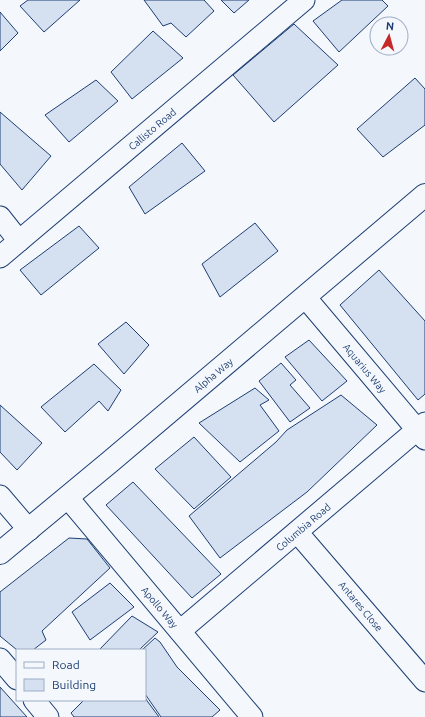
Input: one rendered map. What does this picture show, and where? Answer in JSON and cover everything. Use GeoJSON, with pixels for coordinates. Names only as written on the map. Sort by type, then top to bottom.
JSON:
{"type":"FeatureCollection","features":[{"type":"Feature","properties":{"kind":"street","name":"Callisto Road"},"geometry":{"type":"LineString","coordinates":[[0,258],[304,0]]}},
{"type":"Feature","properties":{"kind":"street","name":"Alpha Way"},"geometry":{"type":"LineString","coordinates":[[0,553],[68,498],[425,195]]}},
{"type":"Feature","properties":{"kind":"street"},"geometry":{"type":"LineString","coordinates":[[0,217],[19,241]]}},
{"type":"Feature","properties":{"kind":"street","name":"Aquarius Way"},"geometry":{"type":"LineString","coordinates":[[305,297],[422,430]]}},
{"type":"Feature","properties":{"kind":"street","name":"Columbia Road"},"geometry":{"type":"LineString","coordinates":[[180,630],[422,430]]}},
{"type":"Feature","properties":{"kind":"street"},"geometry":{"type":"LineString","coordinates":[[0,496],[29,530]]}},
{"type":"Feature","properties":{"kind":"street","name":"Apollo Way"},"geometry":{"type":"LineString","coordinates":[[68,498],[252,717]]}},
{"type":"Feature","properties":{"kind":"street","name":"Antares Close"},"geometry":{"type":"LineString","coordinates":[[297,532],[425,681]]}},
{"type":"Feature","properties":{"kind":"street"},"geometry":{"type":"LineString","coordinates":[[0,659],[16,679]]}},
{"type":"Feature","properties":{"kind":"street"},"geometry":{"type":"LineString","coordinates":[[35,701],[48,717]]}},
{"type":"Feature","properties":{"kind":"building"},"geometry":{"type":"Polygon","coordinates":[[[28,0],[80,0],[44,32],[20,6],[28,0]]]}},
{"type":"Feature","properties":{"kind":"building"},"geometry":{"type":"Polygon","coordinates":[[[144,0],[204,0],[214,11],[186,37],[171,23],[163,26],[144,0]]]}},
{"type":"Feature","properties":{"kind":"building"},"geometry":{"type":"Polygon","coordinates":[[[221,0],[249,0],[234,13],[221,0]]]}},
{"type":"Feature","properties":{"kind":"building"},"geometry":{"type":"Polygon","coordinates":[[[342,0],[382,0],[388,6],[377,16],[369,16],[369,24],[339,52],[313,21],[342,0]]]}},
{"type":"Feature","properties":{"kind":"building"},"geometry":{"type":"Polygon","coordinates":[[[0,12],[18,33],[0,51],[0,12]]]}},
{"type":"Feature","properties":{"kind":"building"},"geometry":{"type":"Polygon","coordinates":[[[294,24],[338,65],[274,122],[233,75],[294,24]]]}},
{"type":"Feature","properties":{"kind":"building"},"geometry":{"type":"Polygon","coordinates":[[[153,31],[183,58],[132,99],[111,72],[153,31]]]}},
{"type":"Feature","properties":{"kind":"building"},"geometry":{"type":"Polygon","coordinates":[[[415,78],[425,89],[425,125],[383,157],[357,129],[415,78]]]}},
{"type":"Feature","properties":{"kind":"building"},"geometry":{"type":"Polygon","coordinates":[[[96,80],[118,101],[69,142],[45,115],[96,80]]]}},
{"type":"Feature","properties":{"kind":"building"},"geometry":{"type":"Polygon","coordinates":[[[0,112],[51,156],[22,190],[0,164],[0,112]]]}},
{"type":"Feature","properties":{"kind":"building"},"geometry":{"type":"Polygon","coordinates":[[[182,143],[205,171],[145,214],[129,187],[182,143]]]}},
{"type":"Feature","properties":{"kind":"building"},"geometry":{"type":"Polygon","coordinates":[[[255,223],[278,251],[220,297],[202,264],[255,223]]]}},
{"type":"Feature","properties":{"kind":"building"},"geometry":{"type":"Polygon","coordinates":[[[79,226],[99,248],[41,295],[20,270],[79,226]]]}},
{"type":"Feature","properties":{"kind":"building"},"geometry":{"type":"Polygon","coordinates":[[[379,270],[425,321],[425,394],[418,400],[340,305],[379,270]]]}},
{"type":"Feature","properties":{"kind":"building"},"geometry":{"type":"Polygon","coordinates":[[[126,322],[149,345],[124,374],[98,344],[126,322]]]}},
{"type":"Feature","properties":{"kind":"building"},"geometry":{"type":"Polygon","coordinates":[[[309,340],[347,381],[322,401],[285,357],[309,340]]]}},
{"type":"Feature","properties":{"kind":"building"},"geometry":{"type":"Polygon","coordinates":[[[281,363],[296,380],[290,385],[310,408],[290,422],[259,381],[281,363]]]}},
{"type":"Feature","properties":{"kind":"building"},"geometry":{"type":"Polygon","coordinates":[[[94,364],[121,390],[108,411],[99,401],[65,432],[41,407],[94,364]]]}},
{"type":"Feature","properties":{"kind":"building"},"geometry":{"type":"Polygon","coordinates":[[[255,388],[269,400],[260,405],[279,431],[240,462],[199,423],[255,388]]]}},
{"type":"Feature","properties":{"kind":"building"},"geometry":{"type":"Polygon","coordinates":[[[341,395],[377,425],[307,492],[220,558],[189,516],[276,442],[287,430],[341,395]]]}},
{"type":"Feature","properties":{"kind":"building"},"geometry":{"type":"Polygon","coordinates":[[[0,405],[42,443],[17,470],[0,452],[0,405]]]}},
{"type":"Feature","properties":{"kind":"building"},"geometry":{"type":"Polygon","coordinates":[[[194,437],[231,477],[194,509],[155,469],[194,437]]]}},
{"type":"Feature","properties":{"kind":"building"},"geometry":{"type":"Polygon","coordinates":[[[133,482],[221,574],[192,598],[106,505],[133,482]]]}},
{"type":"Feature","properties":{"kind":"building"},"geometry":{"type":"Polygon","coordinates":[[[69,538],[87,539],[110,568],[42,631],[46,640],[34,649],[16,649],[0,636],[0,592],[69,538]]]}},
{"type":"Feature","properties":{"kind":"building"},"geometry":{"type":"Polygon","coordinates":[[[110,583],[134,607],[90,640],[72,612],[110,583]]]}},
{"type":"Feature","properties":{"kind":"building"},"geometry":{"type":"Polygon","coordinates":[[[132,616],[158,632],[140,649],[100,649],[132,616]]]}},
{"type":"Feature","properties":{"kind":"building"},"geometry":{"type":"Polygon","coordinates":[[[155,638],[160,642],[177,667],[220,710],[212,717],[161,717],[146,695],[146,649],[143,649],[155,638]]]}},
{"type":"Feature","properties":{"kind":"building"},"geometry":{"type":"Polygon","coordinates":[[[0,687],[27,717],[0,717],[0,687]]]}},
{"type":"Feature","properties":{"kind":"building"},"geometry":{"type":"Polygon","coordinates":[[[146,699],[159,717],[74,717],[71,713],[83,701],[146,701],[146,699]]]}}]}
